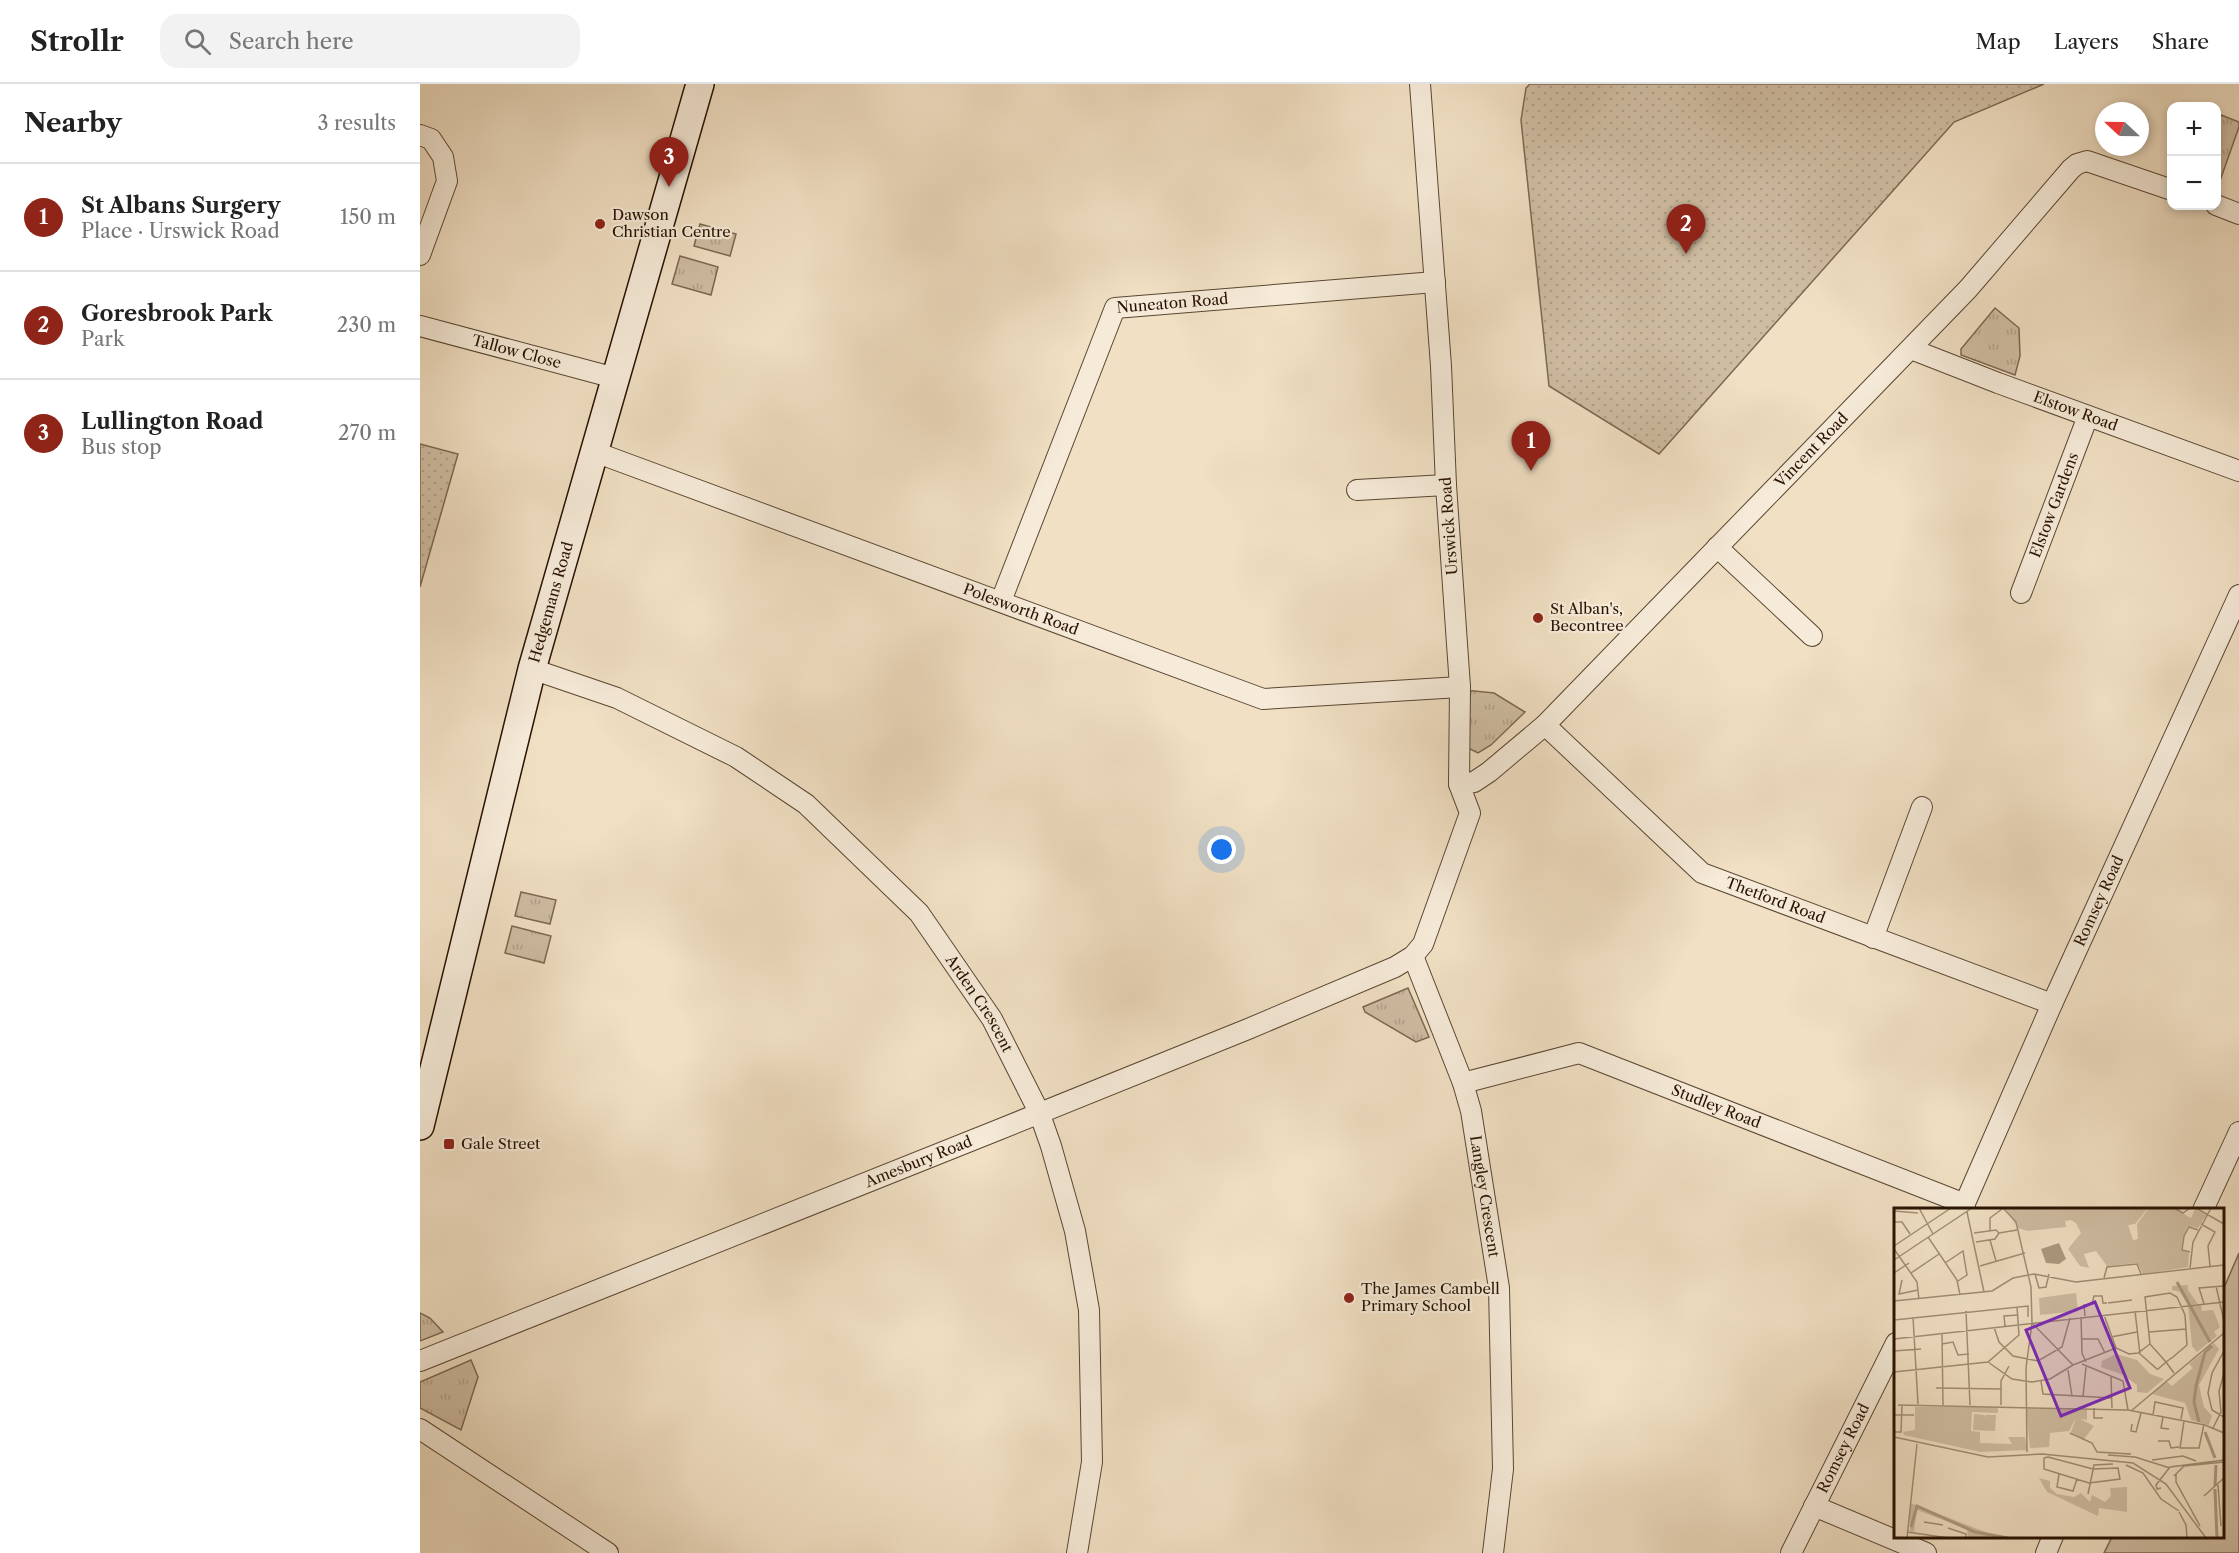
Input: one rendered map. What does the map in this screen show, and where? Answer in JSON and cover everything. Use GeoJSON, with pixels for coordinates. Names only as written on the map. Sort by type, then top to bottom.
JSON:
{"type":"FeatureCollection","features":[{"type":"Feature","properties":{"kind":"street","name":"Hedgemans Road"},"geometry":{"type":"LineString","coordinates":[[420,1126],[532,669],[700,84]]}},
{"type":"Feature","properties":{"kind":"street","name":"Urswick Road"},"geometry":{"type":"LineString","coordinates":[[1413,956],[1423,944],[1470,813],[1459,784],[1460,687],[1446,485],[1441,366],[1420,84]]}},
{"type":"Feature","properties":{"kind":"street"},"geometry":{"type":"LineString","coordinates":[[420,135],[431,139],[443,157],[447,181],[420,255]]}},
{"type":"Feature","properties":{"kind":"street","name":"Vincent Road"},"geometry":{"type":"LineString","coordinates":[[1459,784],[1474,782],[1489,772],[1545,724],[1968,289],[2071,169],[2087,161],[2167,188]]}},
{"type":"Feature","properties":{"kind":"street"},"geometry":{"type":"LineString","coordinates":[[2221,206],[2239,213]]}},
{"type":"Feature","properties":{"kind":"street","name":"Nuneaton Road"},"geometry":{"type":"LineString","coordinates":[[1001,601],[1115,308],[1435,282]]}},
{"type":"Feature","properties":{"kind":"street","name":"Tallow Close"},"geometry":{"type":"LineString","coordinates":[[420,326],[615,378]]}},
{"type":"Feature","properties":{"kind":"street","name":"Elstow Road"},"geometry":{"type":"LineString","coordinates":[[1911,349],[2239,471]]}},
{"type":"Feature","properties":{"kind":"street","name":"Elstow Gardens"},"geometry":{"type":"LineString","coordinates":[[2021,593],[2088,416]]}},
{"type":"Feature","properties":{"kind":"street","name":"Polesworth Road"},"geometry":{"type":"LineString","coordinates":[[594,452],[1263,699],[1460,687]]}},
{"type":"Feature","properties":{"kind":"street"},"geometry":{"type":"LineString","coordinates":[[1357,490],[1446,485]]}},
{"type":"Feature","properties":{"kind":"street"},"geometry":{"type":"LineString","coordinates":[[1717,547],[1812,636]]}},
{"type":"Feature","properties":{"kind":"street","name":"Romsey Road"},"geometry":{"type":"LineString","coordinates":[[1964,1207],[2052,1004],[2239,595]]}},
{"type":"Feature","properties":{"kind":"street","name":"Arden Crescent"},"geometry":{"type":"LineString","coordinates":[[532,669],[617,698],[736,757],[806,804],[919,913],[992,1019],[1039,1112],[1051,1146],[1075,1231],[1089,1310],[1092,1462],[1077,1553]]}},
{"type":"Feature","properties":{"kind":"street","name":"Thetford Road"},"geometry":{"type":"LineString","coordinates":[[1545,724],[1702,873],[2052,1004]]}},
{"type":"Feature","properties":{"kind":"street"},"geometry":{"type":"LineString","coordinates":[[1873,938],[1922,807]]}},
{"type":"Feature","properties":{"kind":"street","name":"Amesbury Road"},"geometry":{"type":"LineString","coordinates":[[420,1361],[1248,1029],[1395,967],[1413,956]]}},
{"type":"Feature","properties":{"kind":"street","name":"Langley Crescent"},"geometry":{"type":"LineString","coordinates":[[1413,956],[1463,1083],[1471,1111],[1499,1288],[1503,1469],[1493,1553]]}},
{"type":"Feature","properties":{"kind":"street","name":"Studley Road"},"geometry":{"type":"LineString","coordinates":[[1463,1083],[1580,1053],[1964,1207]]}},
{"type":"Feature","properties":{"kind":"street"},"geometry":{"type":"LineString","coordinates":[[2203,1208],[2239,1132]]}},
{"type":"Feature","properties":{"kind":"street","name":"Romsey Road"},"geometry":{"type":"LineString","coordinates":[[1791,1553],[1894,1347]]}},
{"type":"Feature","properties":{"kind":"street"},"geometry":{"type":"LineString","coordinates":[[420,1429],[608,1553]]}},
{"type":"Feature","properties":{"kind":"street"},"geometry":{"type":"LineString","coordinates":[[1814,1506],[1926,1553]]}},
{"type":"Feature","properties":{"kind":"street"},"geometry":{"type":"LineString","coordinates":[[2046,1553],[2053,1538]]}},
{"type":"Feature","properties":{"kind":"green space"},"geometry":{"type":"Polygon","coordinates":[[[1530,84],[2044,84],[1954,122],[1659,454],[1549,386],[1521,120],[1526,88],[1530,84]]]}},
{"type":"Feature","properties":{"kind":"green space"},"geometry":{"type":"Polygon","coordinates":[[[2221,115],[2239,122],[2221,178],[2221,115]]]}},
{"type":"Feature","properties":{"kind":"green space"},"geometry":{"type":"Polygon","coordinates":[[[700,224],[736,234],[730,256],[694,246],[700,224]]]}},
{"type":"Feature","properties":{"kind":"green space"},"geometry":{"type":"Polygon","coordinates":[[[680,256],[718,267],[711,295],[672,284],[680,256]]]}},
{"type":"Feature","properties":{"kind":"green space"},"geometry":{"type":"Polygon","coordinates":[[[1995,308],[2019,328],[2020,356],[2015,375],[1961,355],[1961,349],[1995,308]]]}},
{"type":"Feature","properties":{"kind":"green space"},"geometry":{"type":"Polygon","coordinates":[[[420,444],[458,454],[420,587],[420,444]]]}},
{"type":"Feature","properties":{"kind":"green space"},"geometry":{"type":"Polygon","coordinates":[[[1464,690],[1494,693],[1525,712],[1491,745],[1478,753],[1468,748],[1464,690]]]}},
{"type":"Feature","properties":{"kind":"green space"},"geometry":{"type":"Polygon","coordinates":[[[521,892],[556,900],[550,924],[515,916],[521,892]]]}},
{"type":"Feature","properties":{"kind":"green space"},"geometry":{"type":"Polygon","coordinates":[[[512,926],[551,936],[544,963],[505,953],[512,926]]]}},
{"type":"Feature","properties":{"kind":"green space"},"geometry":{"type":"Polygon","coordinates":[[[1408,988],[1429,1037],[1416,1042],[1365,1012],[1363,1007],[1408,988]]]}},
{"type":"Feature","properties":{"kind":"green space"},"geometry":{"type":"Polygon","coordinates":[[[2239,1253],[2239,1553],[2104,1553],[2112,1538],[2224,1538],[2224,1288],[2239,1253]]]}},
{"type":"Feature","properties":{"kind":"green space"},"geometry":{"type":"Polygon","coordinates":[[[420,1313],[430,1318],[443,1332],[420,1341],[420,1313]]]}},
{"type":"Feature","properties":{"kind":"green space"},"geometry":{"type":"Polygon","coordinates":[[[471,1360],[478,1377],[461,1430],[420,1408],[420,1382],[471,1360]]]}},
{"type":"Feature","properties":{"kind":"place","name":"Lullington Road"},"geometry":{"type":"Point","coordinates":[669,187]}},
{"type":"Feature","properties":{"kind":"place","name":"Dawson Christian Centre"},"geometry":{"type":"Point","coordinates":[600,224]}},
{"type":"Feature","properties":{"kind":"place","name":"Goresbrook Park"},"geometry":{"type":"Point","coordinates":[1686,254]}},
{"type":"Feature","properties":{"kind":"place","name":"St Albans Surgery"},"geometry":{"type":"Point","coordinates":[1531,471]}},
{"type":"Feature","properties":{"kind":"place","name":"St Alban's, Becontree"},"geometry":{"type":"Point","coordinates":[1538,618]}},
{"type":"Feature","properties":{"kind":"place","name":"Gale Street"},"geometry":{"type":"Point","coordinates":[449,1144]}},
{"type":"Feature","properties":{"kind":"place","name":"The James Cambell Primary School"},"geometry":{"type":"Point","coordinates":[1349,1298]}}]}
